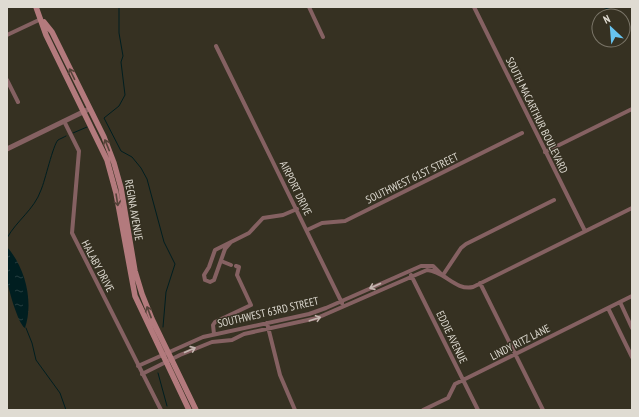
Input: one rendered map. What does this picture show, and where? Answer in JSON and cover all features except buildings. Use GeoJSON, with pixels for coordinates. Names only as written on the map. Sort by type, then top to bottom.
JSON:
{"type":"FeatureCollection","features":[{"type":"Feature","properties":{"kind":"main road","name":"REGINA AVENUE"},"geometry":{"type":"LineString","coordinates":[[36,7],[46,35],[87,110],[104,137],[118,174],[135,271],[142,294],[152,319],[196,410]]}},
{"type":"Feature","properties":{"kind":"main road","name":"REGINA AVENUE"},"geometry":{"type":"LineString","coordinates":[[87,110],[105,154],[112,177],[135,296],[165,363],[189,410]]}},
{"type":"Feature","properties":{"kind":"street"},"geometry":{"type":"LineString","coordinates":[[309,7],[323,37]]}},
{"type":"Feature","properties":{"kind":"street","name":"SOUTH MACARTHUR BOULEVARD"},"geometry":{"type":"LineString","coordinates":[[474,7],[585,231]]}},
{"type":"Feature","properties":{"kind":"street"},"geometry":{"type":"LineString","coordinates":[[7,35],[41,19]]}},
{"type":"Feature","properties":{"kind":"street","name":"AIRPORT DRIVE"},"geometry":{"type":"LineString","coordinates":[[216,46],[297,208],[344,307]]}},
{"type":"Feature","properties":{"kind":"street"},"geometry":{"type":"LineString","coordinates":[[7,80],[18,102]]}},
{"type":"Feature","properties":{"kind":"street"},"geometry":{"type":"LineString","coordinates":[[545,152],[632,109]]}},
{"type":"Feature","properties":{"kind":"street"},"geometry":{"type":"LineString","coordinates":[[7,149],[87,110]]}},
{"type":"Feature","properties":{"kind":"street","name":"HALABY DRIVE"},"geometry":{"type":"LineString","coordinates":[[64,121],[79,151],[72,233],[161,410]]}},
{"type":"Feature","properties":{"kind":"street","name":"SOUTHWEST 61ST STREET"},"geometry":{"type":"LineString","coordinates":[[307,230],[322,223],[345,221],[522,133]]}},
{"type":"Feature","properties":{"kind":"street"},"geometry":{"type":"LineString","coordinates":[[443,275],[461,248],[466,244],[554,200]]}},
{"type":"Feature","properties":{"kind":"street"},"geometry":{"type":"LineString","coordinates":[[231,242],[225,249],[217,274],[212,282],[205,280],[204,274],[209,268],[215,250],[231,242],[249,233],[263,218],[283,215],[297,208]]}},
{"type":"Feature","properties":{"kind":"street","name":"SOUTHWEST 63RD STREET"},"geometry":{"type":"LineString","coordinates":[[142,374],[204,344],[218,340],[232,340],[244,334],[317,318],[427,270],[432,270],[443,275],[463,287],[473,287],[632,208]]}},
{"type":"Feature","properties":{"kind":"street"},"geometry":{"type":"LineString","coordinates":[[221,261],[231,265]]}},
{"type":"Feature","properties":{"kind":"street","name":"SOUTHWEST 63RD STREET"},"geometry":{"type":"LineString","coordinates":[[138,366],[192,341],[214,334],[309,314],[427,265],[437,268],[443,275]]}},
{"type":"Feature","properties":{"kind":"street"},"geometry":{"type":"LineString","coordinates":[[214,334],[213,325],[215,322],[252,305],[238,278],[238,267]]}},
{"type":"Feature","properties":{"kind":"street"},"geometry":{"type":"LineString","coordinates":[[209,268],[209,271],[217,274]]}},
{"type":"Feature","properties":{"kind":"street","name":"EDDIE AVENUE"},"geometry":{"type":"LineString","coordinates":[[410,271],[478,410]]}},
{"type":"Feature","properties":{"kind":"street"},"geometry":{"type":"LineString","coordinates":[[480,283],[543,410]]}},
{"type":"Feature","properties":{"kind":"street","name":"LINDY RITZ LANE"},"geometry":{"type":"LineString","coordinates":[[423,410],[448,398],[455,384],[620,302],[631,298]]}},
{"type":"Feature","properties":{"kind":"street"},"geometry":{"type":"LineString","coordinates":[[620,302],[632,328]]}},
{"type":"Feature","properties":{"kind":"street"},"geometry":{"type":"LineString","coordinates":[[608,308],[632,357]]}},
{"type":"Feature","properties":{"kind":"street"},"geometry":{"type":"LineString","coordinates":[[267,323],[280,375],[295,410]]}},
{"type":"Feature","properties":{"kind":"street"},"geometry":{"type":"LineString","coordinates":[[204,344],[216,345]]}},
{"type":"Feature","properties":{"kind":"water"},"geometry":{"type":"Polygon","coordinates":[[[7,247],[19,264],[26,285],[29,307],[25,328],[16,313],[8,284],[7,247]]]}},
{"type":"Feature","properties":{"kind":"waterway"},"geometry":{"type":"LineString","coordinates":[[119,7],[119,33],[123,56],[121,62],[125,95],[119,106],[104,118],[121,151],[132,157],[141,168],[147,179],[164,242],[175,264],[166,292],[163,327]]}},
{"type":"Feature","properties":{"kind":"waterway"},"geometry":{"type":"LineString","coordinates":[[73,133],[87,127]]}},
{"type":"Feature","properties":{"kind":"waterway"},"geometry":{"type":"LineString","coordinates":[[7,238],[38,197],[56,143],[58,140],[66,136]]}},
{"type":"Feature","properties":{"kind":"waterway"},"geometry":{"type":"LineString","coordinates":[[26,328],[32,343],[36,360],[60,393],[66,410]]}},
{"type":"Feature","properties":{"kind":"waterway"},"geometry":{"type":"LineString","coordinates":[[158,373],[167,406]]}}]}
